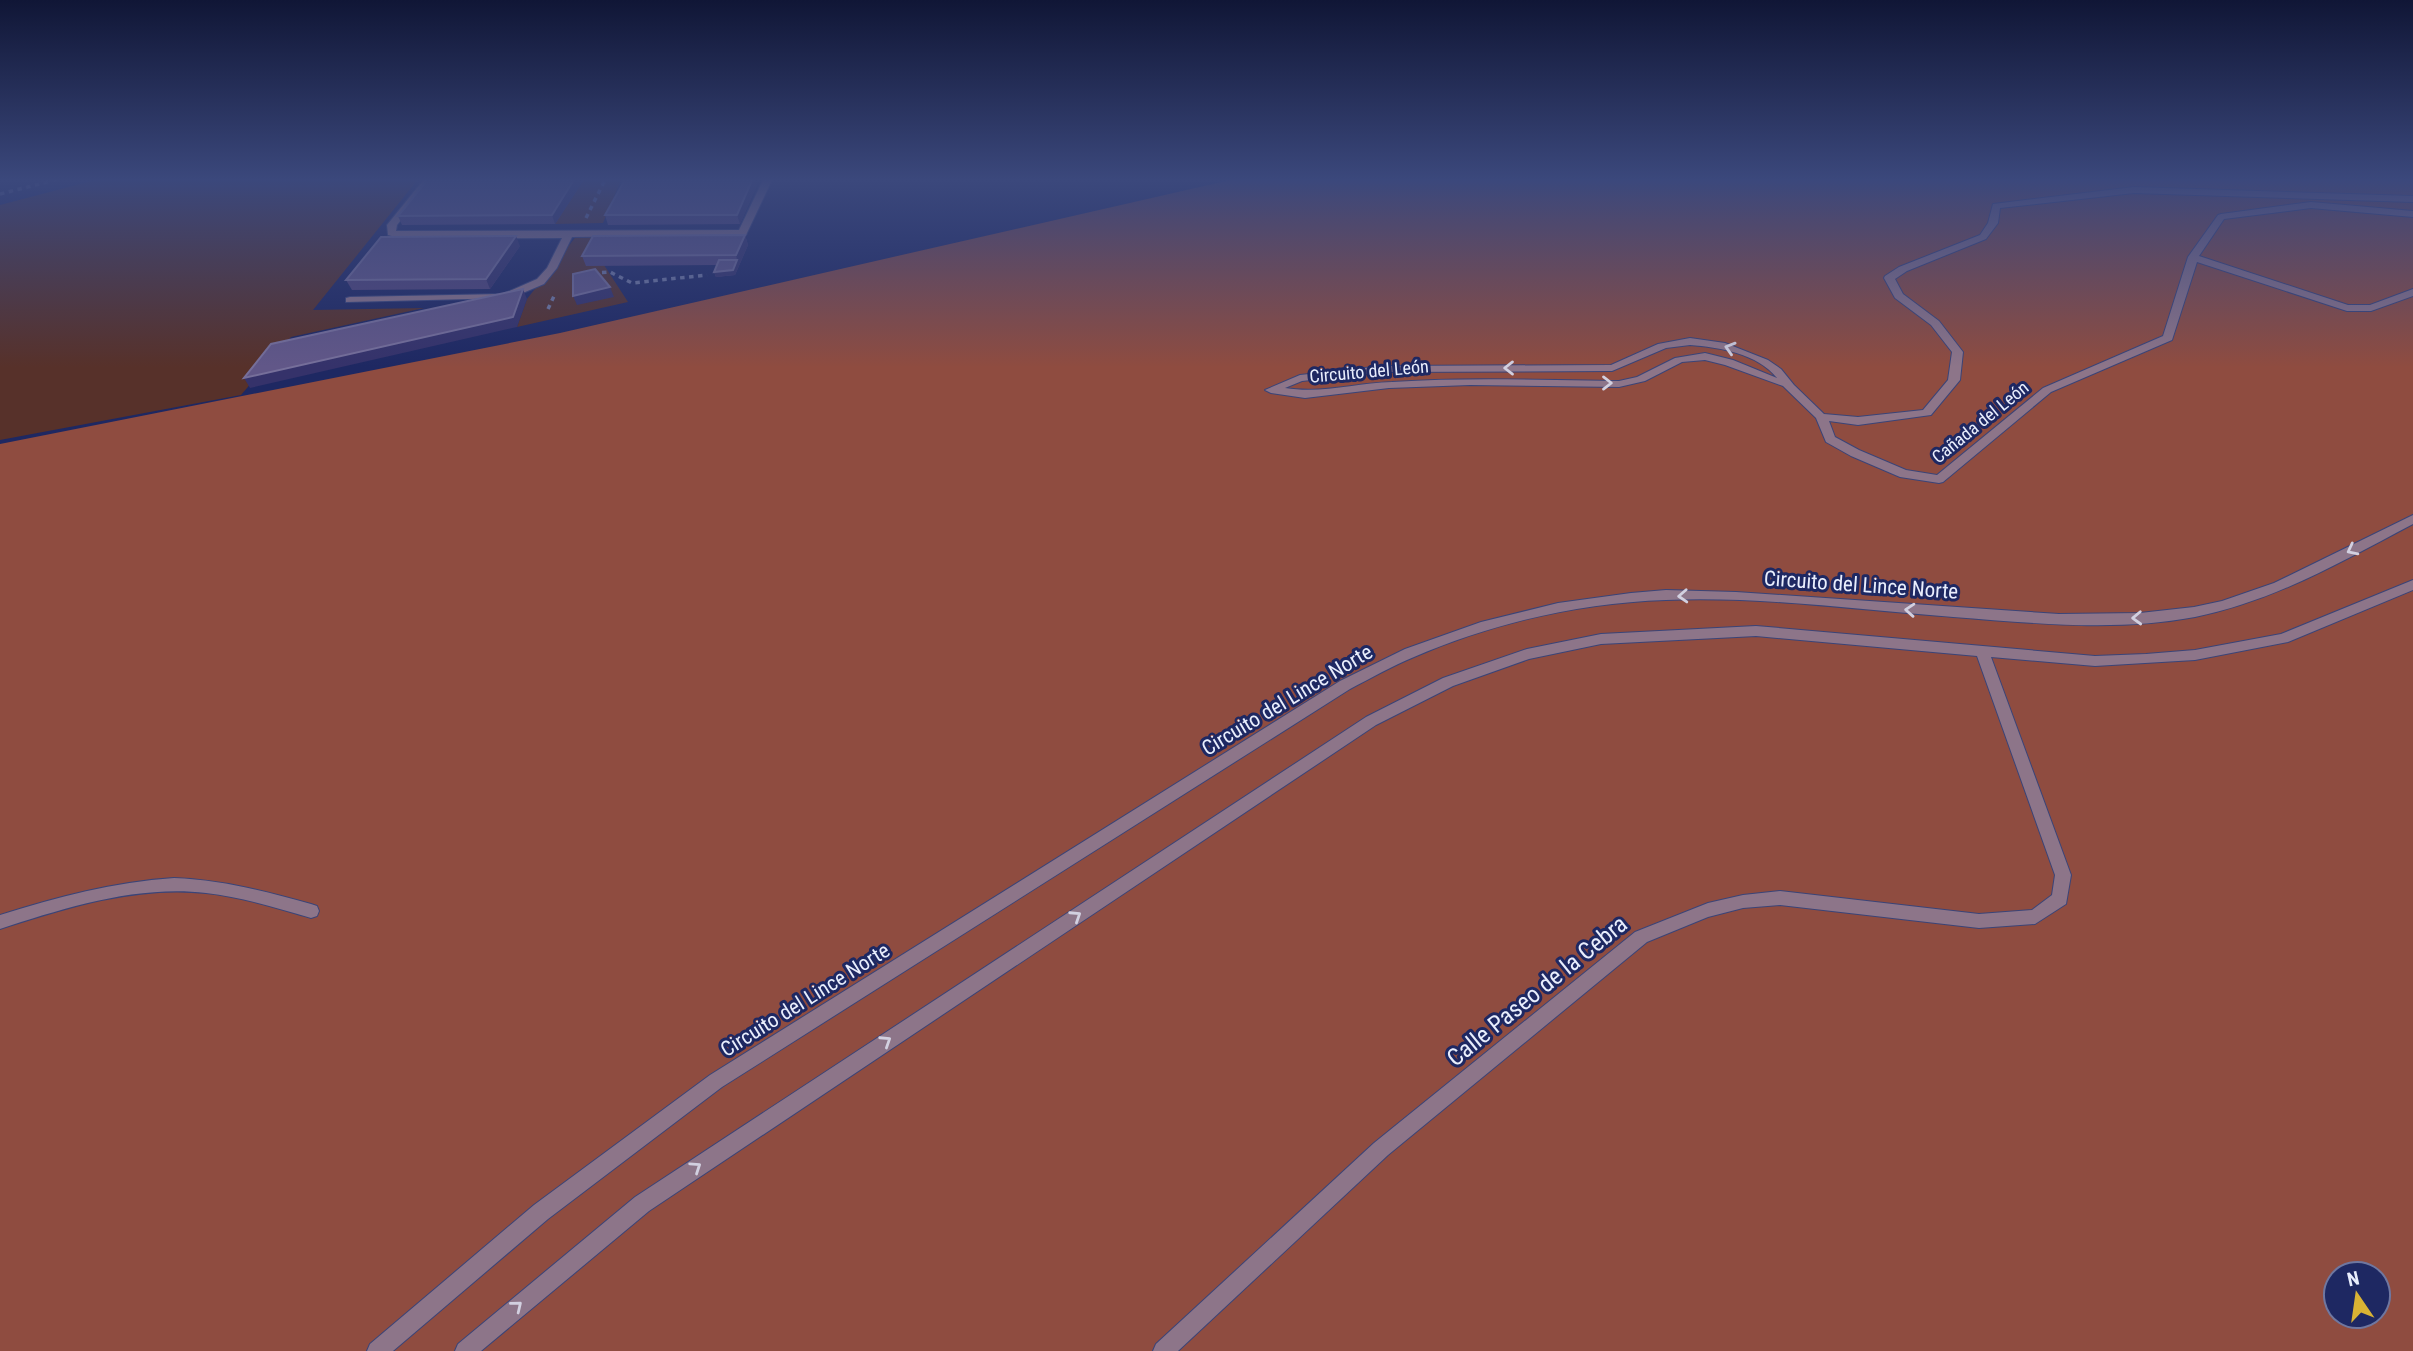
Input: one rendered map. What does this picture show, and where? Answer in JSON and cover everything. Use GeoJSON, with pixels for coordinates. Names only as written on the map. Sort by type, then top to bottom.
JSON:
{"type":"FeatureCollection","features":[{"type":"Feature","properties":{"kind":"street"},"geometry":{"type":"LineString","coordinates":[[438,312],[527,291],[547,278],[569,241]]}},
{"type":"Feature","properties":{"kind":"street","name":"Cañada del León"},"geometry":{"type":"LineString","coordinates":[[1973,241],[1903,269],[1889,278],[1899,296],[1935,323],[1958,352],[1954,380],[1927,413],[1858,421],[1821,417],[1830,439],[1904,474],[1939,479],[2047,390],[2168,338],[2193,257],[2204,241]]}},
{"type":"Feature","properties":{"kind":"street"},"geometry":{"type":"LineString","coordinates":[[2193,257],[2347,308],[2371,308],[2413,292]]}},
{"type":"Feature","properties":{"kind":"street"},"geometry":{"type":"LineString","coordinates":[[350,300],[504,297]]}},
{"type":"Feature","properties":{"kind":"street","name":"Circuito del León"},"geometry":{"type":"LineString","coordinates":[[1787,384],[1766,380],[1744,367],[1717,359],[1692,357],[1673,362],[1641,379],[1619,384],[1470,382],[1389,385],[1305,395],[1271,390],[1300,378],[1383,369],[1612,368],[1630,364],[1661,346],[1681,342],[1718,345],[1744,353],[1777,371],[1821,417]]}},
{"type":"Feature","properties":{"kind":"street","name":"Circuito del Lince Norte"},"geometry":{"type":"LineString","coordinates":[[377,1351],[541,1212],[716,1081],[1345,685],[1420,649],[1471,631],[1619,598],[1700,595],[2009,617],[2085,620],[2152,618],[2232,602],[2295,579],[2413,519]]}},
{"type":"Feature","properties":{"kind":"street"},"geometry":{"type":"LineString","coordinates":[[465,1351],[642,1203],[1371,721],[1448,682],[1527,654],[1601,639],[1679,633],[1756,631],[2095,661],[2195,655],[2283,639],[2413,585]]}},
{"type":"Feature","properties":{"kind":"street","name":"Calle Paseo de la Cebra"},"geometry":{"type":"LineString","coordinates":[[1163,1351],[1381,1149],[1641,937],[1679,918],[1752,899],[1780,898],[1979,921],[2035,917],[2048,910],[2060,899],[2063,875],[1982,651]]}},
{"type":"Feature","properties":{"kind":"street"},"geometry":{"type":"LineString","coordinates":[[0,922],[96,894],[171,885],[231,889],[311,911]]}},
{"type":"Feature","properties":{"kind":"path"},"geometry":{"type":"LineString","coordinates":[[587,273],[610,272],[632,283],[707,275]]}},
{"type":"Feature","properties":{"kind":"shaded area"},"geometry":{"type":"Polygon","coordinates":[[[0,241],[368,241],[313,310],[424,308],[291,337],[241,395],[0,440],[0,241]]]}},
{"type":"Feature","properties":{"kind":"shaded area"},"geometry":{"type":"Polygon","coordinates":[[[572,241],[596,241],[604,265],[628,302],[517,327],[527,299],[572,241]]]}},
{"type":"Feature","properties":{"kind":"shaded area"},"geometry":{"type":"Polygon","coordinates":[[[963,241],[2413,241],[2413,1351],[0,1351],[0,444],[560,333],[963,241]]]}},
{"type":"Feature","properties":{"kind":"building"},"geometry":{"type":"Polygon","coordinates":[[[378,241],[512,241],[486,279],[346,280],[378,241]]]}},
{"type":"Feature","properties":{"kind":"building"},"geometry":{"type":"Polygon","coordinates":[[[590,241],[742,241],[736,255],[582,256],[590,241]]]}},
{"type":"Feature","properties":{"kind":"building"},"geometry":{"type":"Polygon","coordinates":[[[719,260],[737,260],[733,270],[714,272],[719,260]]]}},
{"type":"Feature","properties":{"kind":"building"},"geometry":{"type":"Polygon","coordinates":[[[595,269],[610,287],[573,296],[573,274],[595,269]]]}},
{"type":"Feature","properties":{"kind":"building"},"geometry":{"type":"Polygon","coordinates":[[[523,289],[513,317],[244,378],[271,344],[523,289]]]}}]}
